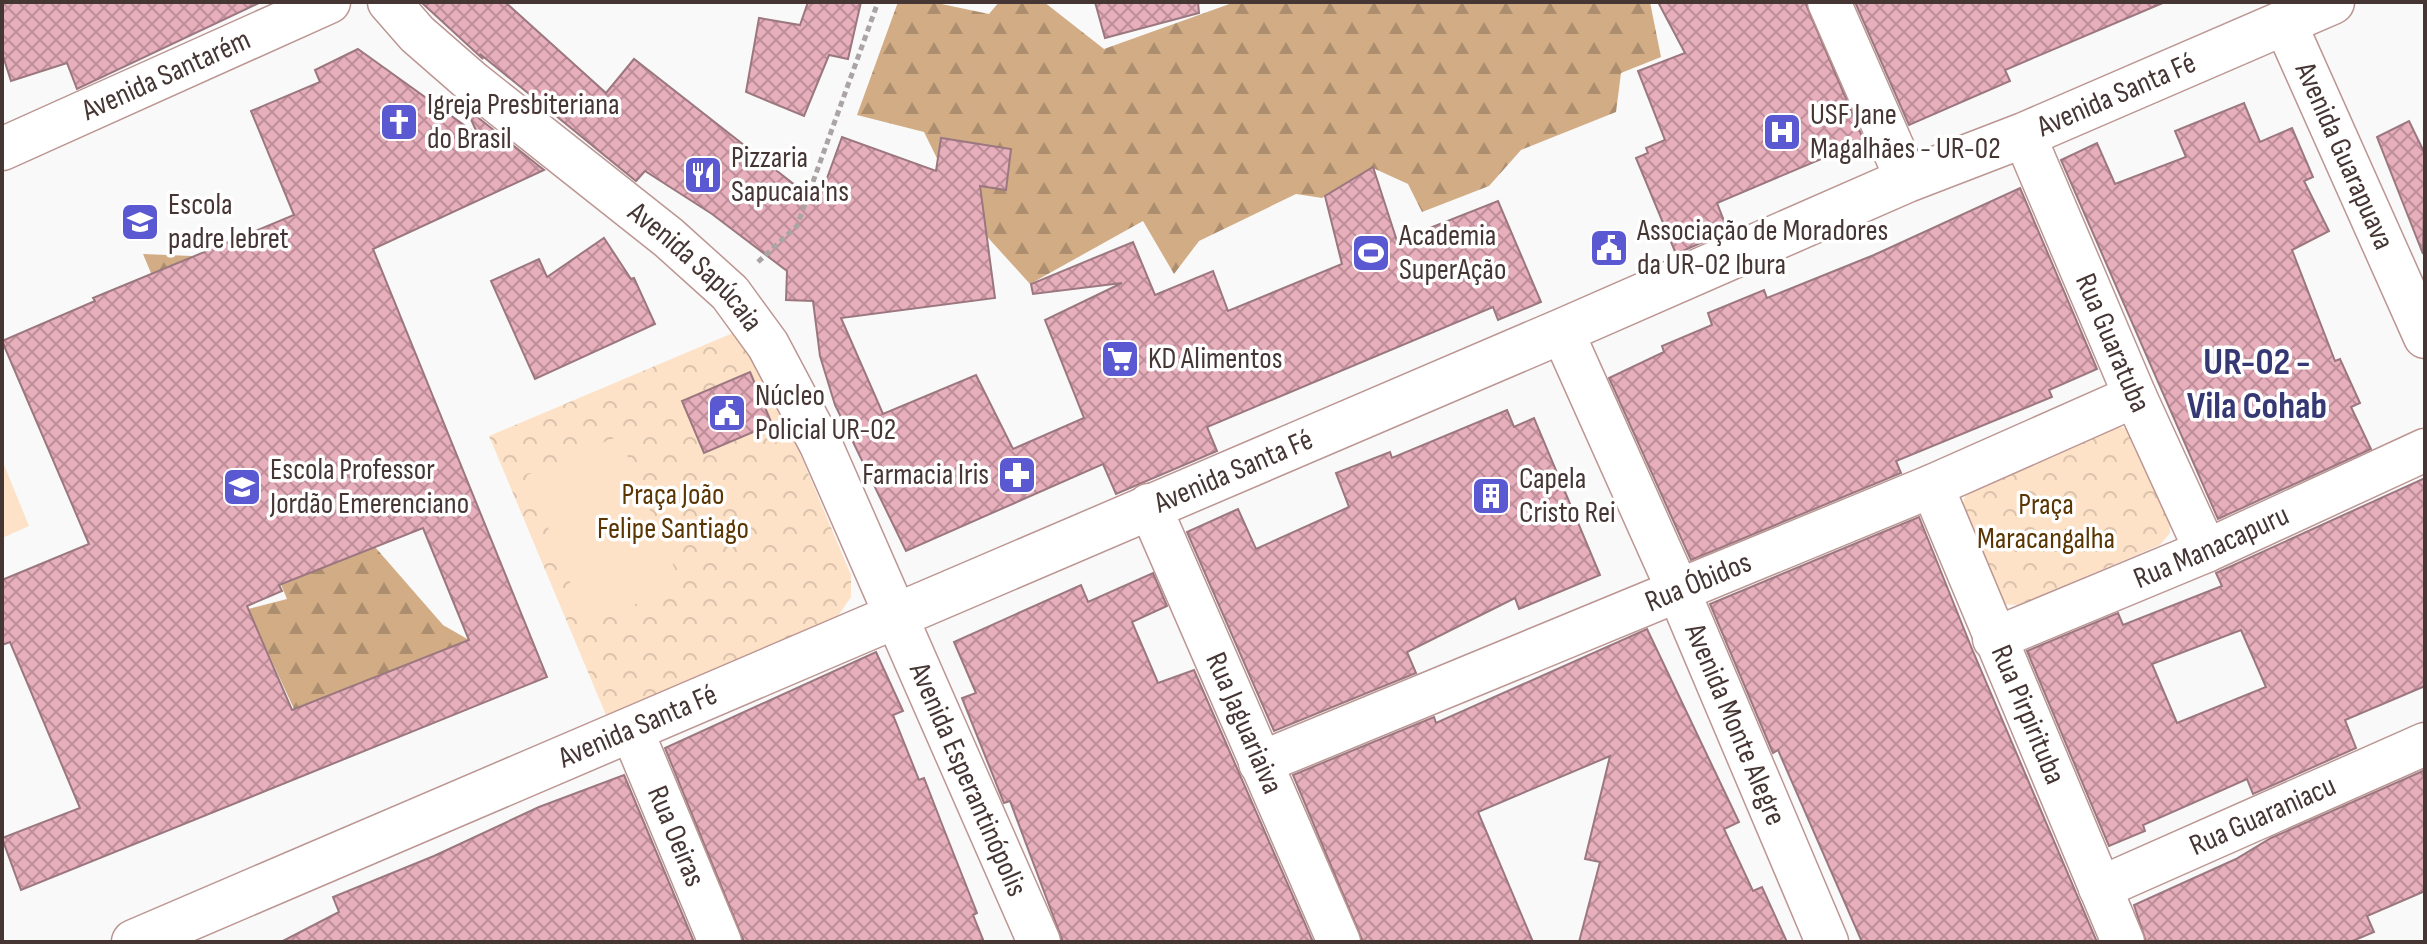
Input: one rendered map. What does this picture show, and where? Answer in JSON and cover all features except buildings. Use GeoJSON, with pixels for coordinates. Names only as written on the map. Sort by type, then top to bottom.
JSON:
{"type":"FeatureCollection","features":[{"type":"Feature","properties":{"kind":"main road","name":"Avenida Santa Fé"},"geometry":{"type":"LineString","coordinates":[[134,942],[632,731],[1907,180],[2024,135],[2332,2]]}},
{"type":"Feature","properties":{"kind":"street","name":"Avenida Santarém"},"geometry":{"type":"LineString","coordinates":[[2,149],[329,2]]}},
{"type":"Feature","properties":{"kind":"street","name":"Avenida Sapúcaia"},"geometry":{"type":"LineString","coordinates":[[389,2],[417,34],[472,82],[669,238],[730,293],[768,345],[800,404],[897,616]]}},
{"type":"Feature","properties":{"kind":"street"},"geometry":{"type":"LineString","coordinates":[[1829,2],[1907,180]]}},
{"type":"Feature","properties":{"kind":"street","name":"Avenida Guarapuava"},"geometry":{"type":"LineString","coordinates":[[2284,21],[2414,279],[2425,337]]}},
{"type":"Feature","properties":{"kind":"street","name":"Rua Guaratuba"},"geometry":{"type":"LineString","coordinates":[[2024,135],[2135,396],[2206,551]]}},
{"type":"Feature","properties":{"kind":"street","name":"Avenida Monte Alegre"},"geometry":{"type":"LineString","coordinates":[[1562,331],[1678,590],[1827,942]]}},
{"type":"Feature","properties":{"kind":"street","name":"Rua Óbidos"},"geometry":{"type":"LineString","coordinates":[[1260,763],[1932,486],[2135,396]]}},
{"type":"Feature","properties":{"kind":"street","name":"Rua Manacapuru"},"geometry":{"type":"LineString","coordinates":[[1994,639],[2206,551],[2425,450]]}},
{"type":"Feature","properties":{"kind":"street","name":"Rua Pirpirituba"},"geometry":{"type":"LineString","coordinates":[[1932,486],[2123,942]]}},
{"type":"Feature","properties":{"kind":"street","name":"Rua Jaguariaiva"},"geometry":{"type":"LineString","coordinates":[[1149,505],[1339,942]]}},
{"type":"Feature","properties":{"kind":"street","name":"Avenida Esperantinópolis"},"geometry":{"type":"LineString","coordinates":[[897,616],[1039,942]]}},
{"type":"Feature","properties":{"kind":"street","name":"Rua Oeiras"},"geometry":{"type":"LineString","coordinates":[[632,731],[720,942]]}},
{"type":"Feature","properties":{"kind":"street","name":"Rua Guaraniacu"},"geometry":{"type":"LineString","coordinates":[[2100,888],[2425,744]]}},
{"type":"Feature","properties":{"kind":"path"},"geometry":{"type":"LineString","coordinates":[[730,293],[797,226],[878,2]]}},
{"type":"Feature","properties":{"kind":"green space"},"geometry":{"type":"Polygon","coordinates":[[[898,2],[932,2],[989,14],[999,2],[1044,2],[1104,49],[1235,2],[1650,2],[1661,57],[1621,73],[1616,112],[1521,150],[1489,186],[1422,212],[1408,184],[1373,168],[1322,198],[1296,194],[1199,241],[1174,274],[1143,221],[1030,284],[962,209],[924,132],[857,115],[898,2]]]}},
{"type":"Feature","properties":{"kind":"green space"},"geometry":{"type":"Polygon","coordinates":[[[143,254],[192,256],[318,569],[375,547],[443,625],[469,640],[294,709],[253,620],[225,615],[287,599],[143,254]]]}},
{"type":"Feature","properties":{"kind":"green space","name":"Praça João Felipe Santiago"},"geometry":{"type":"Polygon","coordinates":[[[740,330],[788,425],[851,575],[851,597],[838,616],[606,715],[489,436],[740,330]]]}},
{"type":"Feature","properties":{"kind":"green space","name":"Praça Maracangalha"},"geometry":{"type":"Polygon","coordinates":[[[2115,426],[2131,429],[2170,514],[2170,533],[2160,545],[2018,605],[1998,604],[1960,513],[1966,493],[2115,426]]]}},
{"type":"Feature","properties":{"kind":"green space"},"geometry":{"type":"Polygon","coordinates":[[[619,436],[681,584],[587,625],[527,475],[619,436]]]}},
{"type":"Feature","properties":{"kind":"green space"},"geometry":{"type":"Polygon","coordinates":[[[2,460],[29,526],[2,538],[2,460]]]}},
{"type":"Feature","properties":{"kind":"place","name":"Igreja Presbiteriana do Brasil"},"geometry":{"type":"Point","coordinates":[399,122]}},
{"type":"Feature","properties":{"kind":"place","name":"USF Jane Magalhães - UR-02"},"geometry":{"type":"Point","coordinates":[1782,132]}},
{"type":"Feature","properties":{"kind":"place","name":"Pizzaria Sapucaia'ns"},"geometry":{"type":"Point","coordinates":[703,175]}},
{"type":"Feature","properties":{"kind":"place","name":"Escola padre lebret"},"geometry":{"type":"Point","coordinates":[140,222]}},
{"type":"Feature","properties":{"kind":"place","name":"Associação de Moradores da UR-02 Ibura"},"geometry":{"type":"Point","coordinates":[1609,248]}},
{"type":"Feature","properties":{"kind":"place","name":"Academia SuperAção"},"geometry":{"type":"Point","coordinates":[1371,253]}},
{"type":"Feature","properties":{"kind":"place","name":"KD Alimentos"},"geometry":{"type":"Point","coordinates":[1120,359]}},
{"type":"Feature","properties":{"kind":"place","name":"Núcleo Policial UR-02"},"geometry":{"type":"Point","coordinates":[727,413]}},
{"type":"Feature","properties":{"kind":"place","name":"Farmacia Iris"},"geometry":{"type":"Point","coordinates":[1017,475]}},
{"type":"Feature","properties":{"kind":"place","name":"Escola Professor Jordão Emerenciano"},"geometry":{"type":"Point","coordinates":[242,487]}},
{"type":"Feature","properties":{"kind":"place","name":"Capela Cristo Rei"},"geometry":{"type":"Point","coordinates":[1491,496]}},
{"type":"Feature","properties":{"kind":"district","name":"UR-02 - Vila Cohab"},"geometry":{"type":"Point","coordinates":[2257,384]}}]}
